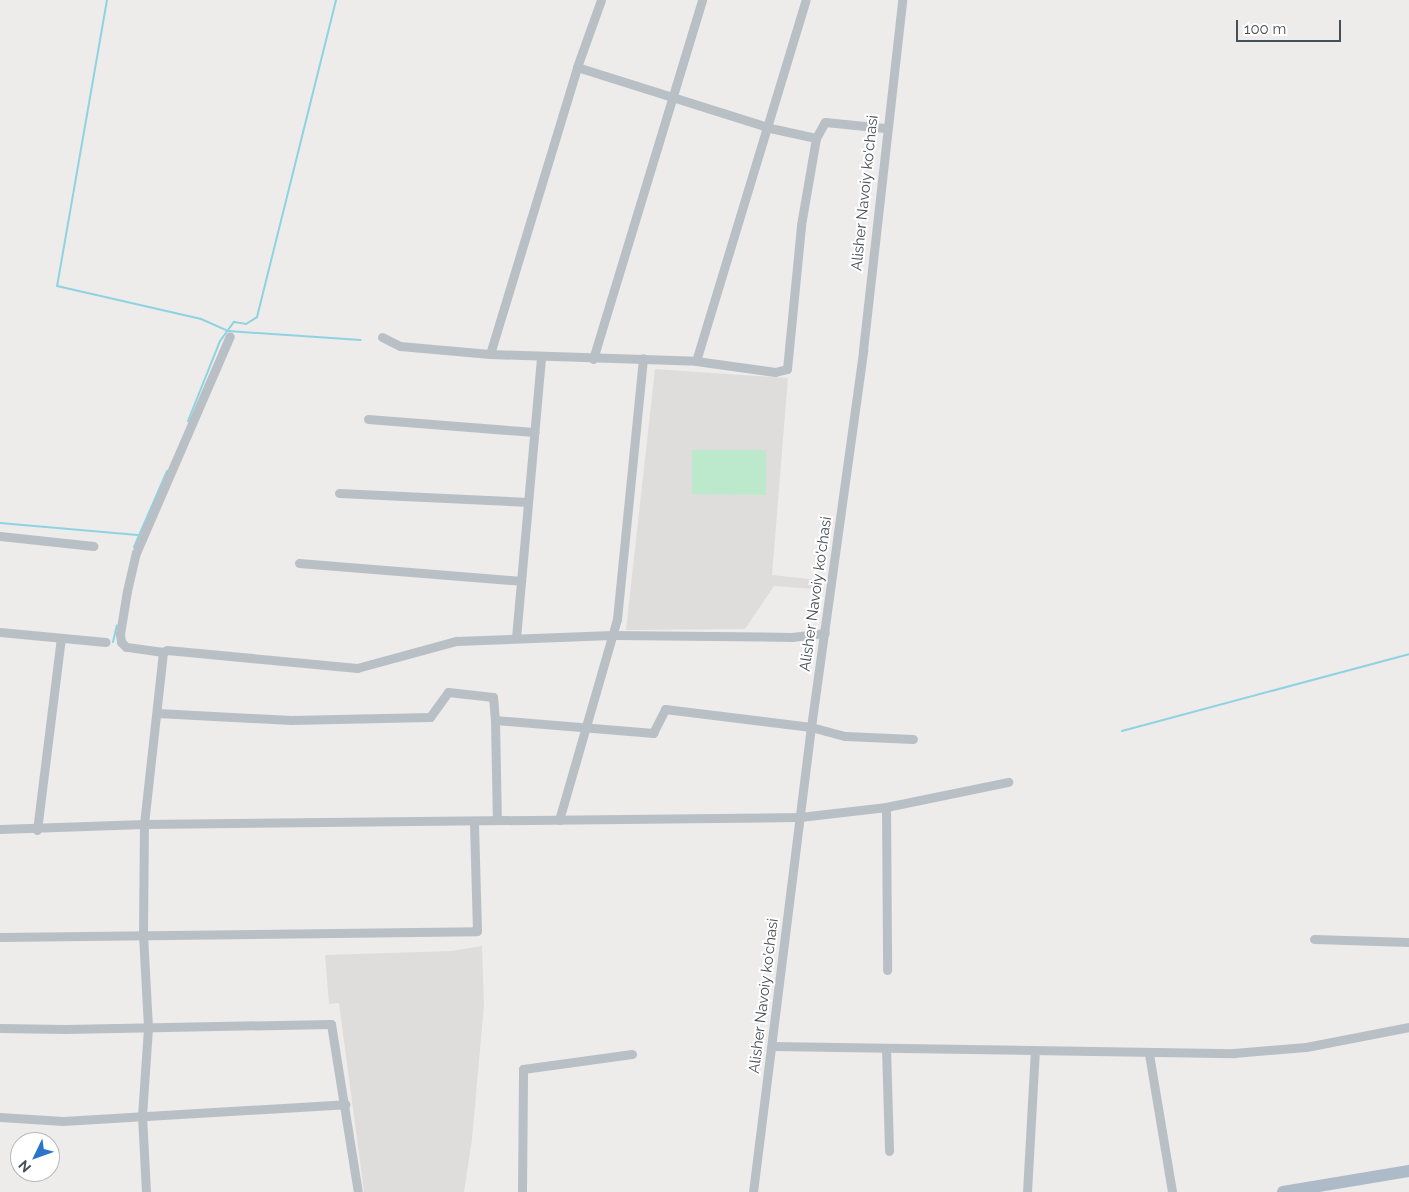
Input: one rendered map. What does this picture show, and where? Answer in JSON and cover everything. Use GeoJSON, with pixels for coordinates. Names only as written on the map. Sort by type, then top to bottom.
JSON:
{"type":"FeatureCollection","features":[{"type":"Feature","properties":{"kind":"main road"},"geometry":{"type":"LineString","coordinates":[[1325,1192],[1409,1171]]}},
{"type":"Feature","properties":{"kind":"main road"},"geometry":{"type":"LineString","coordinates":[[1283,1192],[1341,1188],[1409,1177]]}},
{"type":"Feature","properties":{"kind":"street"},"geometry":{"type":"LineString","coordinates":[[490,354],[577,67],[601,0]]}},
{"type":"Feature","properties":{"kind":"street"},"geometry":{"type":"LineString","coordinates":[[593,359],[702,0]]}},
{"type":"Feature","properties":{"kind":"street"},"geometry":{"type":"LineString","coordinates":[[696,361],[770,128],[806,0]]}},
{"type":"Feature","properties":{"kind":"street","name":"Alisher Navoiy ko'chasi"},"geometry":{"type":"LineString","coordinates":[[753,1192],[800,817],[863,350],[885,128],[902,0]]}},
{"type":"Feature","properties":{"kind":"street"},"geometry":{"type":"LineString","coordinates":[[577,67],[770,128],[816,138]]}},
{"type":"Feature","properties":{"kind":"street"},"geometry":{"type":"LineString","coordinates":[[382,337],[400,346],[490,354],[593,359],[643,358],[696,361],[775,372],[787,369],[801,225],[816,138],[825,122],[885,128]]}},
{"type":"Feature","properties":{"kind":"street"},"geometry":{"type":"LineString","coordinates":[[230,336],[136,553],[120,634],[121,642],[126,647],[163,652],[167,650],[357,668],[456,641],[516,638],[549,640],[612,635],[792,637],[825,633]]}},
{"type":"Feature","properties":{"kind":"street"},"geometry":{"type":"LineString","coordinates":[[516,638],[541,356]]}},
{"type":"Feature","properties":{"kind":"street"},"geometry":{"type":"LineString","coordinates":[[559,820],[617,619],[643,358]]}},
{"type":"Feature","properties":{"kind":"street"},"geometry":{"type":"LineString","coordinates":[[368,419],[534,432]]}},
{"type":"Feature","properties":{"kind":"street"},"geometry":{"type":"LineString","coordinates":[[339,493],[528,502]]}},
{"type":"Feature","properties":{"kind":"street"},"geometry":{"type":"LineString","coordinates":[[0,536],[93,546]]}},
{"type":"Feature","properties":{"kind":"street"},"geometry":{"type":"LineString","coordinates":[[299,563],[521,580]]}},
{"type":"Feature","properties":{"kind":"street"},"geometry":{"type":"LineString","coordinates":[[0,632],[106,642]]}},
{"type":"Feature","properties":{"kind":"street"},"geometry":{"type":"LineString","coordinates":[[37,830],[61,638]]}},
{"type":"Feature","properties":{"kind":"street"},"geometry":{"type":"LineString","coordinates":[[146,1192],[142,1116],[148,1027],[143,934],[144,824],[163,652]]}},
{"type":"Feature","properties":{"kind":"street"},"geometry":{"type":"LineString","coordinates":[[156,713],[291,720],[430,717],[448,692],[492,697],[495,720],[497,820]]}},
{"type":"Feature","properties":{"kind":"street"},"geometry":{"type":"LineString","coordinates":[[495,720],[653,733],[664,709],[812,728],[845,736],[913,739]]}},
{"type":"Feature","properties":{"kind":"street"},"geometry":{"type":"LineString","coordinates":[[0,829],[37,830],[144,824],[800,817],[886,807],[1008,782]]}},
{"type":"Feature","properties":{"kind":"street"},"geometry":{"type":"LineString","coordinates":[[886,807],[887,970]]}},
{"type":"Feature","properties":{"kind":"street"},"geometry":{"type":"LineString","coordinates":[[0,937],[476,932],[474,820]]}},
{"type":"Feature","properties":{"kind":"street"},"geometry":{"type":"LineString","coordinates":[[1314,939],[1409,942]]}},
{"type":"Feature","properties":{"kind":"street"},"geometry":{"type":"LineString","coordinates":[[0,1028],[331,1024],[358,1192]]}},
{"type":"Feature","properties":{"kind":"street"},"geometry":{"type":"LineString","coordinates":[[772,1046],[1148,1054],[1234,1053],[1306,1047],[1409,1027]]}},
{"type":"Feature","properties":{"kind":"street"},"geometry":{"type":"LineString","coordinates":[[886,1048],[888,1150]]}},
{"type":"Feature","properties":{"kind":"street"},"geometry":{"type":"LineString","coordinates":[[1026,1192],[1035,1051]]}},
{"type":"Feature","properties":{"kind":"street"},"geometry":{"type":"LineString","coordinates":[[522,1192],[523,1069],[632,1054]]}},
{"type":"Feature","properties":{"kind":"street"},"geometry":{"type":"LineString","coordinates":[[1148,1054],[1172,1192]]}},
{"type":"Feature","properties":{"kind":"street"},"geometry":{"type":"LineString","coordinates":[[0,1117],[63,1121],[345,1104]]}},
{"type":"Feature","properties":{"kind":"shaded area"},"geometry":{"type":"Polygon","coordinates":[[[655,369],[788,378],[772,575],[817,580],[816,589],[774,586],[745,629],[626,630],[655,369]]]}},
{"type":"Feature","properties":{"kind":"shaded area"},"geometry":{"type":"Polygon","coordinates":[[[482,946],[484,1005],[472,1139],[464,1192],[364,1192],[339,1003],[329,1004],[325,955],[451,951],[482,946]]]}},
{"type":"Feature","properties":{"kind":"green space"},"geometry":{"type":"Polygon","coordinates":[[[692,450],[766,450],[766,495],[692,494],[692,450]]]}},
{"type":"Feature","properties":{"kind":"waterway"},"geometry":{"type":"LineString","coordinates":[[107,0],[57,286],[201,319],[228,331],[361,340]]}},
{"type":"Feature","properties":{"kind":"waterway"},"geometry":{"type":"LineString","coordinates":[[188,421],[220,341],[234,322],[246,324],[257,317],[336,0]]}},
{"type":"Feature","properties":{"kind":"waterway"},"geometry":{"type":"LineString","coordinates":[[134,547],[167,471]]}},
{"type":"Feature","properties":{"kind":"waterway"},"geometry":{"type":"LineString","coordinates":[[0,523],[137,535]]}},
{"type":"Feature","properties":{"kind":"waterway"},"geometry":{"type":"LineString","coordinates":[[113,642],[117,625]]}},
{"type":"Feature","properties":{"kind":"waterway"},"geometry":{"type":"LineString","coordinates":[[1122,731],[1409,654]]}}]}
